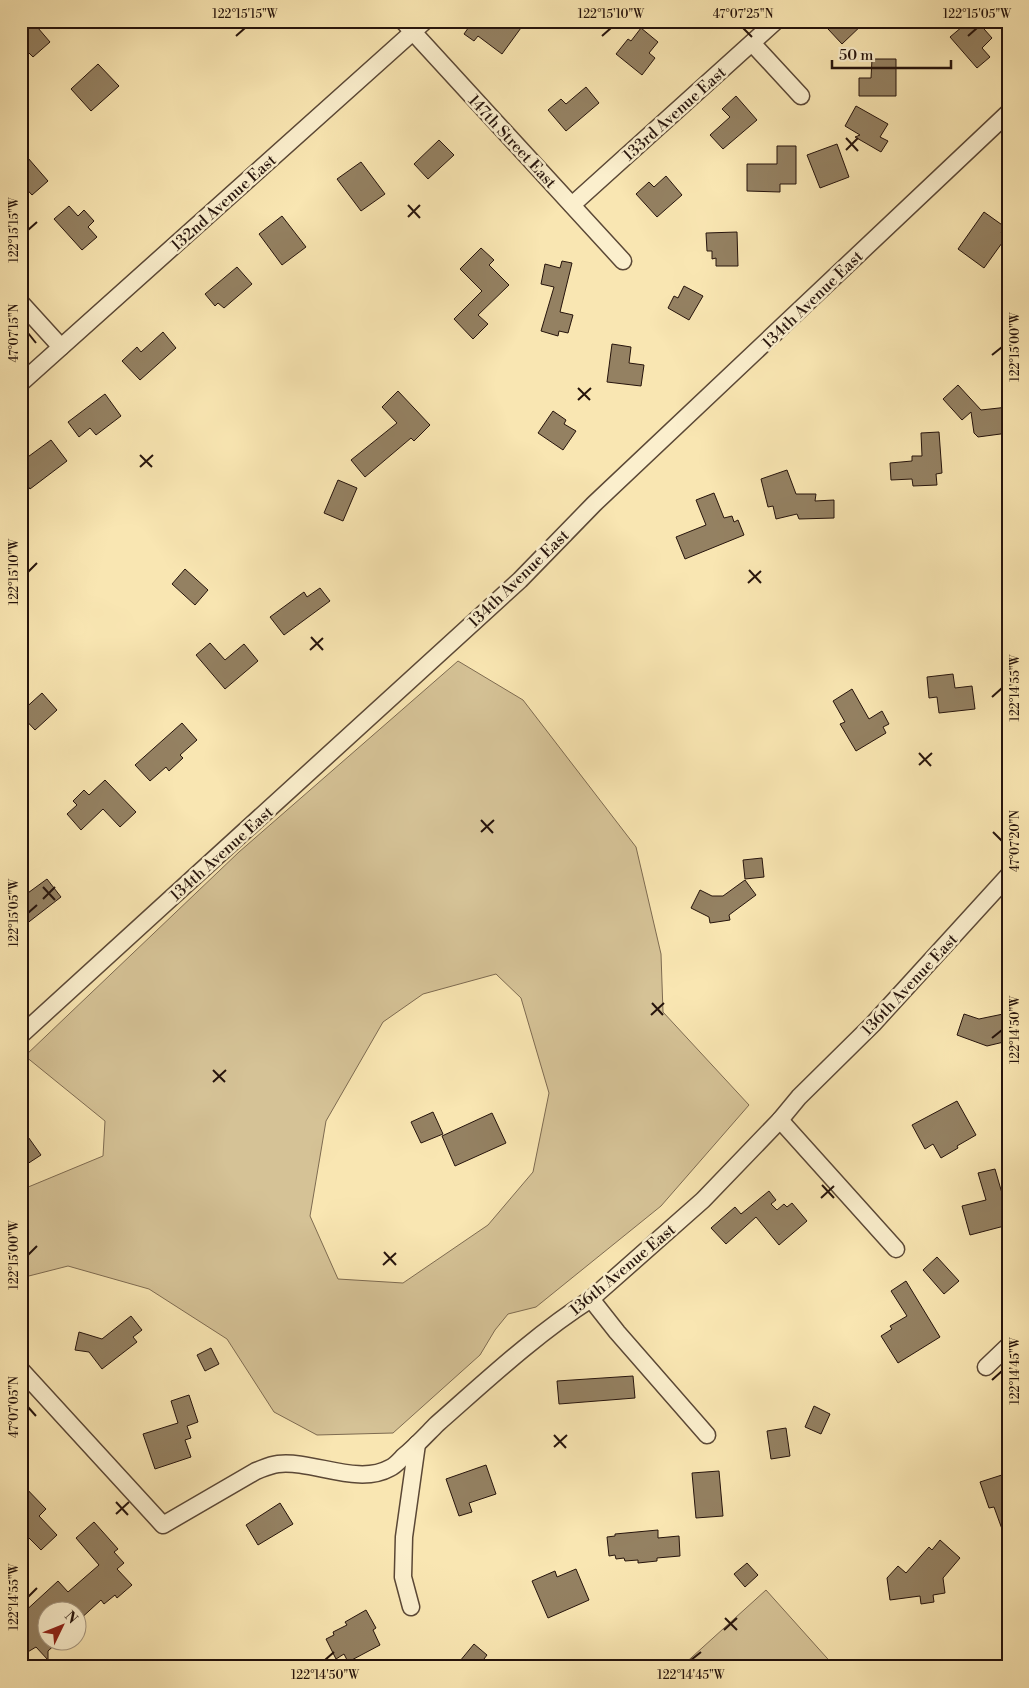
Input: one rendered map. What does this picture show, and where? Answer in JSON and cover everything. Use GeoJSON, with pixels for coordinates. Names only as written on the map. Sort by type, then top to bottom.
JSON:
{"type":"FeatureCollection","features":[{"type":"Feature","properties":{"kind":"street","name":"133rd Avenue East"},"geometry":{"type":"LineString","coordinates":[[572,205],[776,21]]}},
{"type":"Feature","properties":{"kind":"street","name":"147th Street East"},"geometry":{"type":"LineString","coordinates":[[414,25],[623,261]]}},
{"type":"Feature","properties":{"kind":"street","name":"132nd Avenue East"},"geometry":{"type":"LineString","coordinates":[[21,383],[414,25]]}},
{"type":"Feature","properties":{"kind":"street"},"geometry":{"type":"LineString","coordinates":[[752,43],[801,96]]}},
{"type":"Feature","properties":{"kind":"street","name":"134th Avenue East"},"geometry":{"type":"LineString","coordinates":[[21,1035],[514,586],[594,504],[1008,112]]}},
{"type":"Feature","properties":{"kind":"street"},"geometry":{"type":"LineString","coordinates":[[21,303],[61,347]]}},
{"type":"Feature","properties":{"kind":"street","name":"136th Avenue East"},"geometry":{"type":"LineString","coordinates":[[21,1370],[163,1525],[256,1471],[270,1466],[280,1464],[307,1466],[363,1475],[375,1474],[391,1468],[526,1348],[591,1299],[703,1200],[780,1120],[799,1097],[873,1024],[1008,876]]}},
{"type":"Feature","properties":{"kind":"street"},"geometry":{"type":"LineString","coordinates":[[780,1120],[896,1249]]}},
{"type":"Feature","properties":{"kind":"street"},"geometry":{"type":"LineString","coordinates":[[591,1299],[617,1332],[707,1435]]}},
{"type":"Feature","properties":{"kind":"street"},"geometry":{"type":"LineString","coordinates":[[986,1367],[1008,1346]]}},
{"type":"Feature","properties":{"kind":"street"},"geometry":{"type":"LineString","coordinates":[[412,1607],[403,1577],[404,1537],[417,1444]]}},
{"type":"Feature","properties":{"kind":"shaded area"},"geometry":{"type":"Polygon","coordinates":[[[458,661],[523,700],[636,847],[661,954],[663,1012],[749,1105],[661,1206],[536,1307],[508,1314],[495,1330],[480,1355],[393,1433],[317,1435],[274,1412],[227,1339],[149,1289],[68,1266],[21,1278],[21,1190],[103,1156],[105,1121],[25,1056],[239,852],[458,661]],[[496,974],[423,994],[383,1022],[326,1121],[310,1216],[338,1279],[403,1283],[488,1225],[533,1172],[549,1093],[521,998],[496,974]]]}},
{"type":"Feature","properties":{"kind":"shaded area"},"geometry":{"type":"Polygon","coordinates":[[[766,1590],[835,1667],[681,1667],[766,1590]]]}},
{"type":"Feature","properties":{"kind":"building"},"geometry":{"type":"Polygon","coordinates":[[[21,21],[32,21],[50,42],[33,57],[21,45],[21,21]]]}},
{"type":"Feature","properties":{"kind":"building"},"geometry":{"type":"Polygon","coordinates":[[[473,21],[487,21],[494,27],[498,21],[526,21],[502,54],[478,36],[474,41],[464,34],[473,21]]]}},
{"type":"Feature","properties":{"kind":"building"},"geometry":{"type":"Polygon","coordinates":[[[837,21],[866,21],[842,44],[828,29],[837,21]]]}},
{"type":"Feature","properties":{"kind":"building"},"geometry":{"type":"Polygon","coordinates":[[[969,21],[977,21],[992,38],[982,48],[990,57],[977,68],[950,37],[969,21]]]}},
{"type":"Feature","properties":{"kind":"building"},"geometry":{"type":"Polygon","coordinates":[[[641,28],[658,42],[649,53],[655,58],[642,75],[616,54],[628,39],[631,41],[641,28]]]}},
{"type":"Feature","properties":{"kind":"building"},"geometry":{"type":"Polygon","coordinates":[[[872,59],[896,59],[896,96],[859,96],[859,78],[871,78],[872,59]]]}},
{"type":"Feature","properties":{"kind":"building"},"geometry":{"type":"Polygon","coordinates":[[[98,64],[119,86],[91,111],[71,89],[98,64]]]}},
{"type":"Feature","properties":{"kind":"building"},"geometry":{"type":"Polygon","coordinates":[[[586,87],[599,103],[566,131],[548,110],[561,99],[566,104],[586,87]]]}},
{"type":"Feature","properties":{"kind":"building"},"geometry":{"type":"Polygon","coordinates":[[[736,96],[757,120],[723,149],[710,135],[730,117],[722,109],[736,96]]]}},
{"type":"Feature","properties":{"kind":"building"},"geometry":{"type":"Polygon","coordinates":[[[856,106],[888,124],[880,137],[888,141],[881,152],[855,137],[860,135],[845,126],[856,106]]]}},
{"type":"Feature","properties":{"kind":"building"},"geometry":{"type":"Polygon","coordinates":[[[439,140],[454,155],[428,179],[414,164],[439,140]]]}},
{"type":"Feature","properties":{"kind":"building"},"geometry":{"type":"Polygon","coordinates":[[[837,144],[849,177],[820,188],[807,155],[837,144]]]}},
{"type":"Feature","properties":{"kind":"building"},"geometry":{"type":"Polygon","coordinates":[[[777,146],[796,146],[796,184],[780,184],[780,192],[747,191],[747,164],[777,164],[777,146]]]}},
{"type":"Feature","properties":{"kind":"building"},"geometry":{"type":"Polygon","coordinates":[[[21,150],[48,181],[32,195],[21,183],[21,150]]]}},
{"type":"Feature","properties":{"kind":"building"},"geometry":{"type":"Polygon","coordinates":[[[361,162],[385,194],[361,211],[337,179],[361,162]]]}},
{"type":"Feature","properties":{"kind":"building"},"geometry":{"type":"Polygon","coordinates":[[[666,176],[682,195],[657,217],[636,194],[649,182],[654,187],[666,176]]]}},
{"type":"Feature","properties":{"kind":"building"},"geometry":{"type":"Polygon","coordinates":[[[69,206],[78,216],[84,210],[94,221],[88,227],[97,237],[82,250],[54,219],[69,206]]]}},
{"type":"Feature","properties":{"kind":"building"},"geometry":{"type":"Polygon","coordinates":[[[984,212],[1005,227],[1001,233],[1007,236],[984,268],[958,249],[984,212]]]}},
{"type":"Feature","properties":{"kind":"building"},"geometry":{"type":"Polygon","coordinates":[[[282,216],[306,247],[282,265],[259,234],[282,216]]]}},
{"type":"Feature","properties":{"kind":"building"},"geometry":{"type":"Polygon","coordinates":[[[737,232],[738,266],[716,266],[716,258],[712,259],[712,251],[707,251],[706,233],[737,232]]]}},
{"type":"Feature","properties":{"kind":"building"},"geometry":{"type":"Polygon","coordinates":[[[481,248],[494,260],[489,265],[509,285],[478,315],[488,324],[473,339],[454,319],[482,291],[460,269],[481,248]]]}},
{"type":"Feature","properties":{"kind":"building"},"geometry":{"type":"Polygon","coordinates":[[[562,261],[572,263],[560,312],[573,315],[568,333],[559,331],[558,336],[541,331],[554,287],[541,284],[545,264],[560,268],[562,261]]]}},
{"type":"Feature","properties":{"kind":"building"},"geometry":{"type":"Polygon","coordinates":[[[237,267],[252,284],[224,308],[218,303],[215,306],[205,294],[237,267]]]}},
{"type":"Feature","properties":{"kind":"building"},"geometry":{"type":"Polygon","coordinates":[[[684,286],[703,296],[689,320],[668,308],[674,296],[678,298],[684,286]]]}},
{"type":"Feature","properties":{"kind":"building"},"geometry":{"type":"Polygon","coordinates":[[[163,332],[176,348],[140,380],[122,361],[137,347],[141,352],[163,332]]]}},
{"type":"Feature","properties":{"kind":"building"},"geometry":{"type":"Polygon","coordinates":[[[612,344],[631,347],[629,363],[644,365],[641,386],[607,382],[612,344]]]}},
{"type":"Feature","properties":{"kind":"building"},"geometry":{"type":"Polygon","coordinates":[[[958,385],[981,410],[1008,407],[1008,433],[978,437],[974,433],[971,412],[962,420],[943,399],[958,385]]]}},
{"type":"Feature","properties":{"kind":"building"},"geometry":{"type":"Polygon","coordinates":[[[398,391],[430,425],[414,441],[411,438],[365,477],[351,460],[397,423],[382,407],[398,391]]]}},
{"type":"Feature","properties":{"kind":"building"},"geometry":{"type":"Polygon","coordinates":[[[105,394],[121,416],[96,435],[90,428],[79,437],[68,422],[105,394]]]}},
{"type":"Feature","properties":{"kind":"building"},"geometry":{"type":"Polygon","coordinates":[[[553,411],[566,420],[564,424],[576,431],[563,450],[538,433],[553,411]]]}},
{"type":"Feature","properties":{"kind":"building"},"geometry":{"type":"Polygon","coordinates":[[[939,432],[942,473],[936,474],[937,485],[913,486],[912,479],[891,480],[890,463],[912,461],[912,456],[922,456],[921,433],[939,432]]]}},
{"type":"Feature","properties":{"kind":"building"},"geometry":{"type":"Polygon","coordinates":[[[51,440],[67,461],[30,489],[21,477],[21,462],[51,440]]]}},
{"type":"Feature","properties":{"kind":"building"},"geometry":{"type":"Polygon","coordinates":[[[787,470],[796,494],[816,494],[815,501],[834,500],[834,518],[799,519],[797,514],[776,519],[773,506],[768,507],[761,479],[787,470]]]}},
{"type":"Feature","properties":{"kind":"building"},"geometry":{"type":"Polygon","coordinates":[[[338,480],[357,488],[343,521],[324,513],[338,480]]]}},
{"type":"Feature","properties":{"kind":"building"},"geometry":{"type":"Polygon","coordinates":[[[714,493],[724,518],[732,516],[734,522],[738,520],[744,535],[685,559],[676,537],[706,525],[696,500],[714,493]]]}},
{"type":"Feature","properties":{"kind":"building"},"geometry":{"type":"Polygon","coordinates":[[[185,569],[208,590],[195,605],[172,584],[185,569]]]}},
{"type":"Feature","properties":{"kind":"building"},"geometry":{"type":"Polygon","coordinates":[[[320,588],[330,601],[284,635],[270,617],[304,592],[307,597],[320,588]]]}},
{"type":"Feature","properties":{"kind":"building"},"geometry":{"type":"Polygon","coordinates":[[[210,643],[225,660],[244,644],[258,661],[225,689],[196,655],[210,643]]]}},
{"type":"Feature","properties":{"kind":"building"},"geometry":{"type":"Polygon","coordinates":[[[953,674],[955,688],[972,686],[975,709],[939,713],[937,697],[929,698],[927,677],[953,674]]]}},
{"type":"Feature","properties":{"kind":"building"},"geometry":{"type":"Polygon","coordinates":[[[852,689],[869,719],[882,711],[889,724],[883,727],[886,733],[856,751],[840,724],[845,722],[833,701],[852,689]]]}},
{"type":"Feature","properties":{"kind":"building"},"geometry":{"type":"Polygon","coordinates":[[[42,693],[57,710],[35,730],[21,715],[21,712],[42,693]]]}},
{"type":"Feature","properties":{"kind":"building"},"geometry":{"type":"Polygon","coordinates":[[[182,723],[197,740],[180,755],[183,758],[169,771],[166,767],[150,781],[135,765],[182,723]]]}},
{"type":"Feature","properties":{"kind":"building"},"geometry":{"type":"Polygon","coordinates":[[[105,780],[136,812],[120,827],[103,809],[81,830],[67,814],[77,805],[73,801],[84,790],[89,795],[105,780]]]}},
{"type":"Feature","properties":{"kind":"building"},"geometry":{"type":"Polygon","coordinates":[[[762,858],[764,877],[745,879],[743,860],[762,858]]]}},
{"type":"Feature","properties":{"kind":"building"},"geometry":{"type":"Polygon","coordinates":[[[47,879],[61,897],[21,928],[21,898],[47,879]]]}},
{"type":"Feature","properties":{"kind":"building"},"geometry":{"type":"Polygon","coordinates":[[[745,880],[756,895],[729,915],[730,920],[710,923],[709,917],[691,908],[700,890],[712,896],[723,896],[745,880]]]}},
{"type":"Feature","properties":{"kind":"building"},"geometry":{"type":"Polygon","coordinates":[[[1008,1013],[1008,1041],[987,1046],[957,1035],[964,1014],[979,1019],[1008,1013]]]}},
{"type":"Feature","properties":{"kind":"building"},"geometry":{"type":"Polygon","coordinates":[[[957,1101],[976,1135],[941,1158],[933,1144],[925,1149],[912,1125],[957,1101]]]}},
{"type":"Feature","properties":{"kind":"building"},"geometry":{"type":"Polygon","coordinates":[[[433,1112],[443,1134],[421,1143],[411,1122],[433,1112]]]}},
{"type":"Feature","properties":{"kind":"building"},"geometry":{"type":"Polygon","coordinates":[[[492,1113],[506,1143],[455,1166],[442,1136],[492,1113]]]}},
{"type":"Feature","properties":{"kind":"building"},"geometry":{"type":"Polygon","coordinates":[[[21,1127],[41,1155],[21,1168],[21,1127]]]}},
{"type":"Feature","properties":{"kind":"building"},"geometry":{"type":"Polygon","coordinates":[[[995,1169],[1008,1214],[1008,1225],[970,1235],[962,1206],[986,1200],[978,1173],[995,1169]]]}},
{"type":"Feature","properties":{"kind":"building"},"geometry":{"type":"Polygon","coordinates":[[[769,1191],[776,1200],[771,1204],[777,1210],[784,1204],[787,1207],[792,1203],[807,1221],[779,1245],[756,1217],[726,1244],[711,1228],[735,1207],[741,1214],[769,1191]]]}},
{"type":"Feature","properties":{"kind":"building"},"geometry":{"type":"Polygon","coordinates":[[[937,1257],[959,1281],[944,1294],[923,1270],[937,1257]]]}},
{"type":"Feature","properties":{"kind":"building"},"geometry":{"type":"Polygon","coordinates":[[[906,1281],[940,1337],[898,1363],[881,1336],[892,1329],[890,1326],[907,1316],[891,1291],[906,1281]]]}},
{"type":"Feature","properties":{"kind":"building"},"geometry":{"type":"Polygon","coordinates":[[[131,1316],[142,1330],[133,1337],[137,1342],[102,1369],[89,1352],[75,1350],[79,1332],[102,1339],[131,1316]]]}},
{"type":"Feature","properties":{"kind":"building"},"geometry":{"type":"Polygon","coordinates":[[[211,1348],[219,1364],[205,1371],[197,1355],[211,1348]]]}},
{"type":"Feature","properties":{"kind":"building"},"geometry":{"type":"Polygon","coordinates":[[[633,1376],[635,1398],[559,1404],[557,1381],[633,1376]]]}},
{"type":"Feature","properties":{"kind":"building"},"geometry":{"type":"Polygon","coordinates":[[[189,1395],[198,1422],[187,1426],[191,1438],[185,1440],[191,1457],[155,1469],[143,1434],[178,1423],[171,1401],[189,1395]]]}},
{"type":"Feature","properties":{"kind":"building"},"geometry":{"type":"Polygon","coordinates":[[[814,1406],[830,1414],[821,1434],[805,1427],[814,1406]]]}},
{"type":"Feature","properties":{"kind":"building"},"geometry":{"type":"Polygon","coordinates":[[[786,1428],[790,1456],[771,1459],[767,1431],[786,1428]]]}},
{"type":"Feature","properties":{"kind":"building"},"geometry":{"type":"Polygon","coordinates":[[[486,1465],[496,1494],[469,1503],[472,1512],[459,1516],[446,1479],[486,1465]]]}},
{"type":"Feature","properties":{"kind":"building"},"geometry":{"type":"Polygon","coordinates":[[[719,1471],[723,1516],[696,1518],[692,1473],[719,1471]]]}},
{"type":"Feature","properties":{"kind":"building"},"geometry":{"type":"Polygon","coordinates":[[[1005,1474],[1008,1483],[1008,1539],[1006,1540],[994,1507],[989,1508],[980,1482],[1005,1474]]]}},
{"type":"Feature","properties":{"kind":"building"},"geometry":{"type":"Polygon","coordinates":[[[21,1483],[46,1509],[39,1516],[57,1535],[41,1550],[21,1530],[21,1483]]]}},
{"type":"Feature","properties":{"kind":"building"},"geometry":{"type":"Polygon","coordinates":[[[280,1503],[293,1524],[258,1545],[246,1525],[280,1503]]]}},
{"type":"Feature","properties":{"kind":"building"},"geometry":{"type":"Polygon","coordinates":[[[94,1522],[118,1549],[114,1552],[124,1563],[117,1569],[132,1585],[117,1598],[115,1595],[104,1604],[101,1600],[88,1612],[88,1600],[38,1600],[38,1649],[36,1647],[21,1656],[21,1615],[58,1581],[68,1592],[99,1565],[76,1538],[94,1522]]]}},
{"type":"Feature","properties":{"kind":"building"},"geometry":{"type":"Polygon","coordinates":[[[658,1530],[658,1538],[679,1536],[680,1556],[657,1558],[657,1561],[638,1563],[638,1560],[625,1561],[624,1558],[616,1559],[615,1555],[609,1556],[607,1537],[615,1536],[615,1534],[658,1530]]]}},
{"type":"Feature","properties":{"kind":"building"},"geometry":{"type":"Polygon","coordinates":[[[940,1540],[960,1558],[943,1578],[945,1593],[933,1595],[934,1602],[921,1604],[920,1596],[890,1600],[887,1578],[898,1566],[906,1573],[929,1547],[932,1550],[940,1540]]]}},
{"type":"Feature","properties":{"kind":"building"},"geometry":{"type":"Polygon","coordinates":[[[747,1563],[758,1575],[745,1587],[734,1574],[747,1563]]]}},
{"type":"Feature","properties":{"kind":"building"},"geometry":{"type":"Polygon","coordinates":[[[576,1569],[589,1600],[548,1618],[532,1581],[555,1571],[557,1577],[576,1569]]]}},
{"type":"Feature","properties":{"kind":"building"},"geometry":{"type":"Polygon","coordinates":[[[366,1610],[376,1628],[373,1630],[380,1645],[348,1662],[344,1654],[336,1659],[326,1639],[334,1635],[333,1632],[347,1625],[345,1622],[366,1610]]]}},
{"type":"Feature","properties":{"kind":"building"},"geometry":{"type":"Polygon","coordinates":[[[474,1644],[487,1655],[478,1667],[455,1667],[474,1644]]]}},
{"type":"Feature","properties":{"kind":"building"},"geometry":{"type":"Polygon","coordinates":[[[39,1650],[49,1650],[48,1660],[39,1650]]]}}]}
